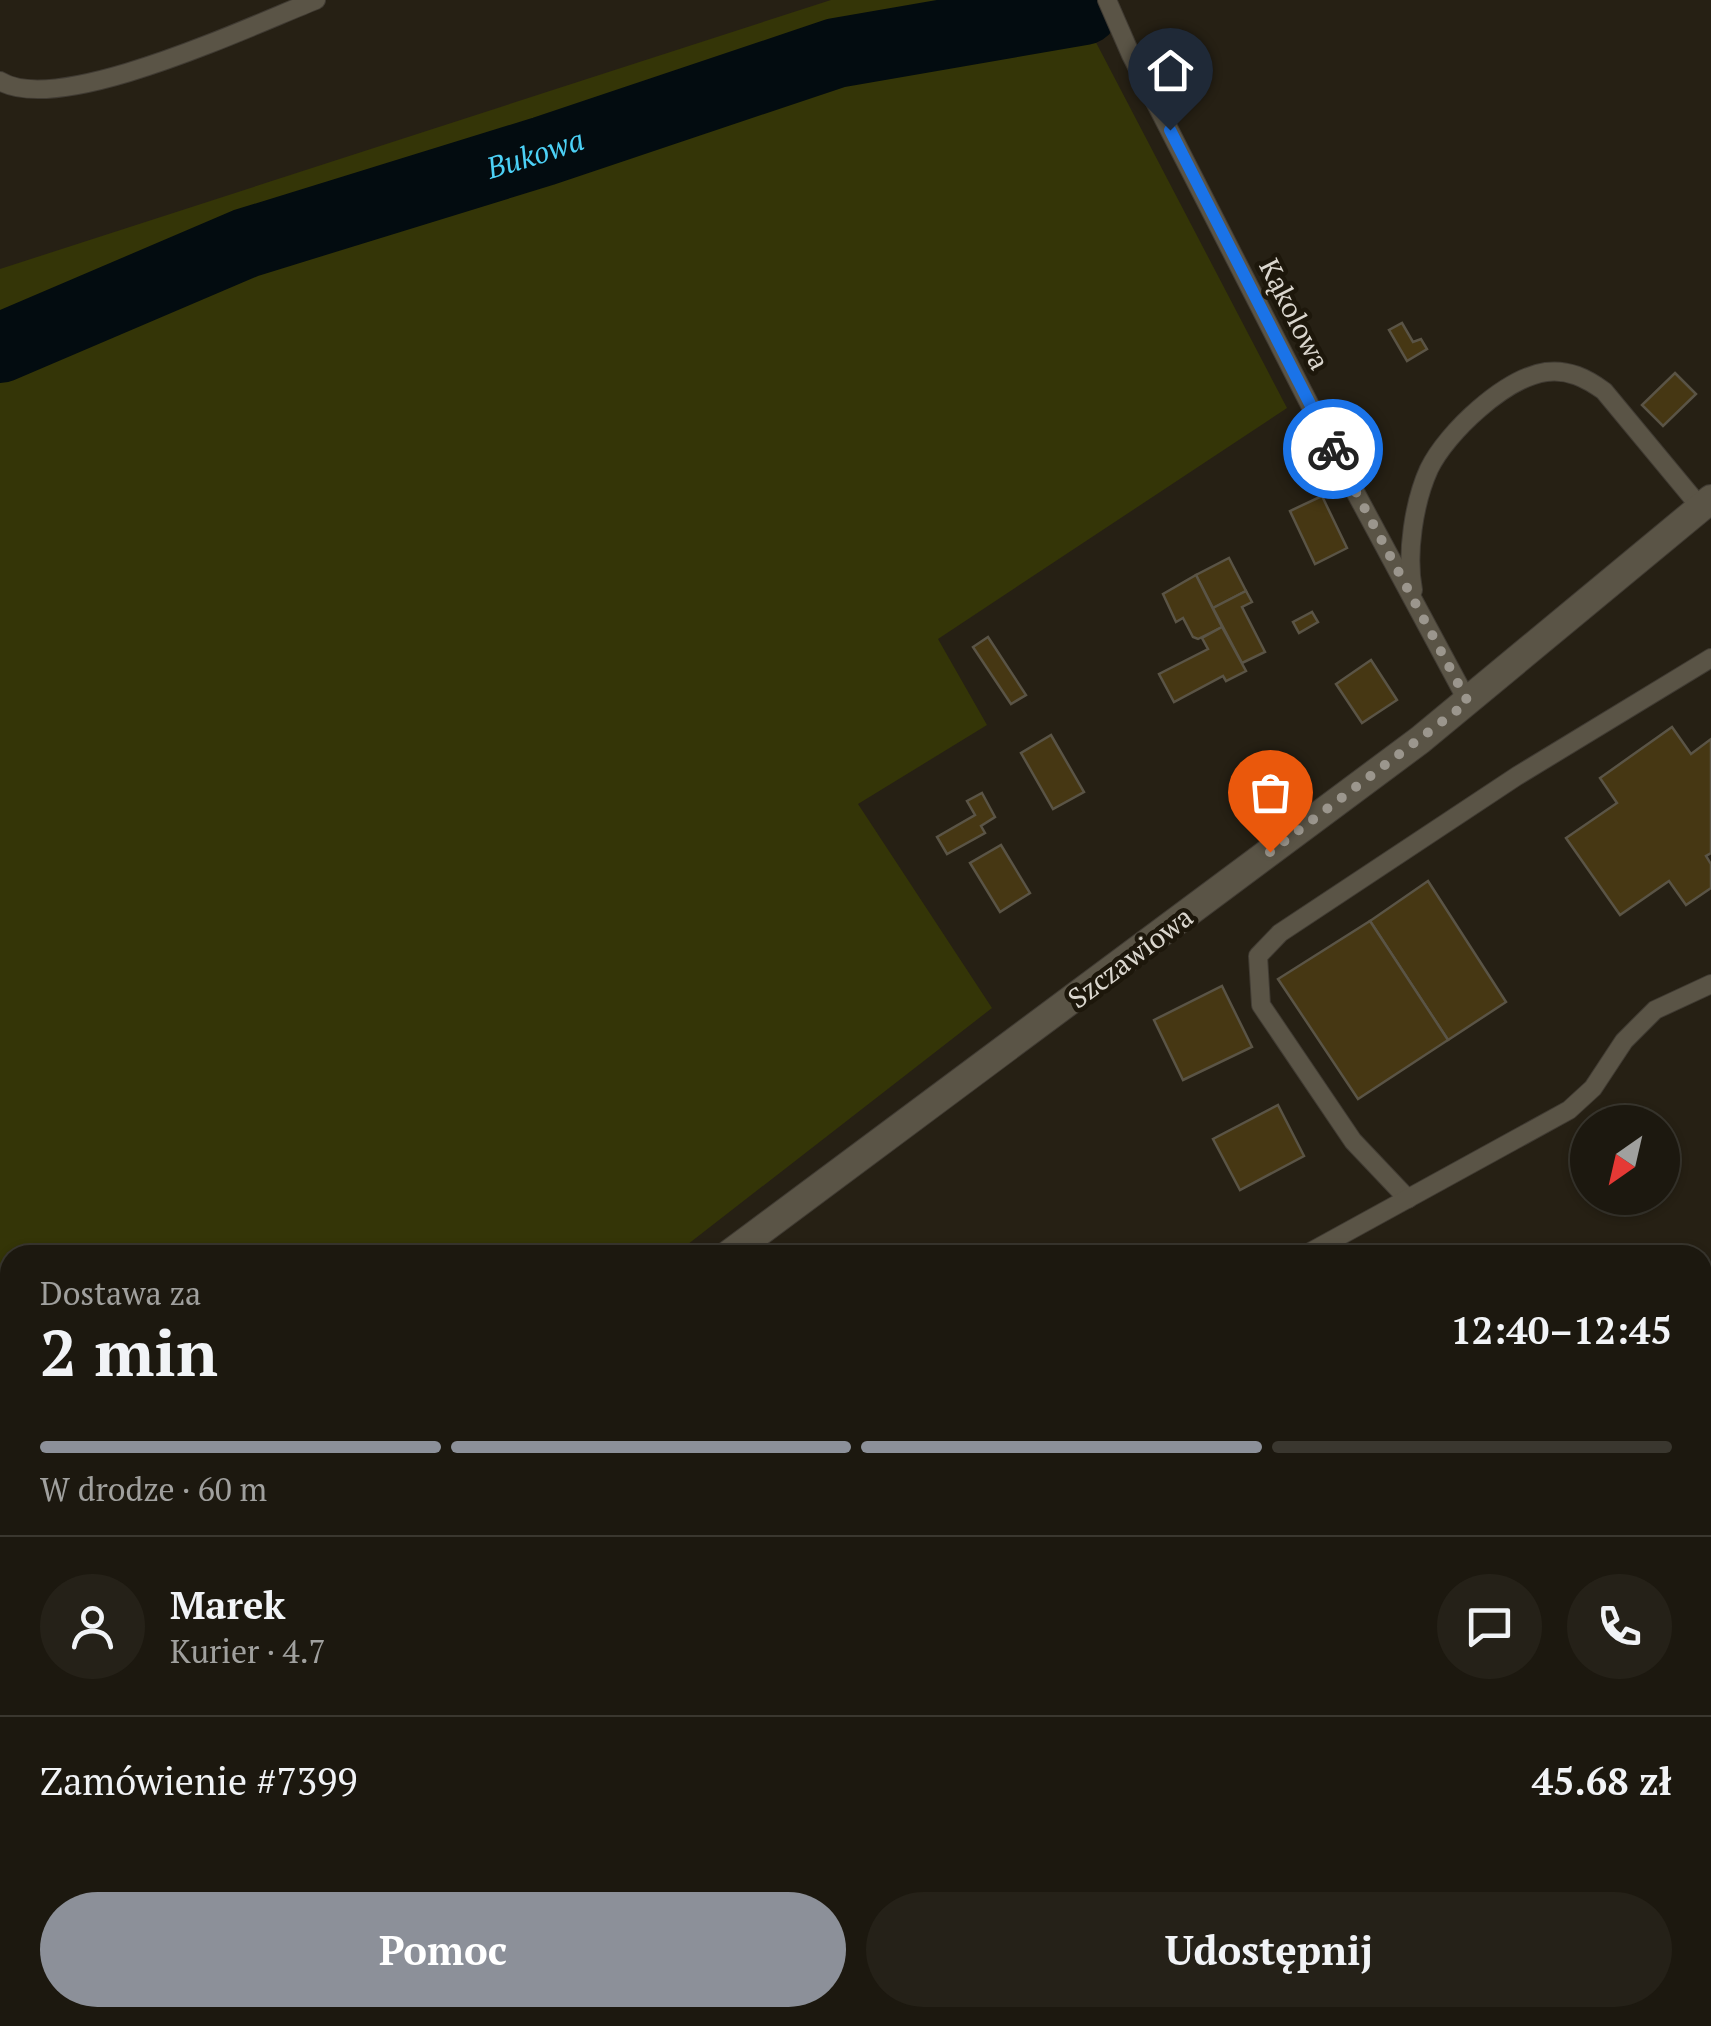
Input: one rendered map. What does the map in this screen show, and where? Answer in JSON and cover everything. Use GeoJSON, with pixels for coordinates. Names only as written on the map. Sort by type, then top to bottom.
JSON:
{"type":"FeatureCollection","features":[{"type":"Feature","properties":{"kind":"street","name":"Szczawiowa"},"geometry":{"type":"LineString","coordinates":[[741,1245],[1468,702],[1706,504]]}},
{"type":"Feature","properties":{"kind":"lane"},"geometry":{"type":"LineString","coordinates":[[0,80],[10,86],[71,88],[128,74],[316,0]]}},
{"type":"Feature","properties":{"kind":"lane","name":"Kąkolowa"},"geometry":{"type":"LineString","coordinates":[[1107,0],[1131,56],[1468,702]]}},
{"type":"Feature","properties":{"kind":"lane"},"geometry":{"type":"LineString","coordinates":[[1414,601],[1410,577],[1412,547],[1430,466],[1456,431],[1479,409],[1523,380],[1544,372],[1567,372],[1604,390],[1706,504]]}},
{"type":"Feature","properties":{"kind":"lane"},"geometry":{"type":"LineString","coordinates":[[1408,1198],[1353,1141],[1261,1005],[1258,956],[1280,933],[1517,776],[1711,658]]}},
{"type":"Feature","properties":{"kind":"lane"},"geometry":{"type":"LineString","coordinates":[[1323,1245],[1569,1110],[1592,1088],[1624,1041],[1656,1010],[1711,984]]}},
{"type":"Feature","properties":{"kind":"shaded area"},"geometry":{"type":"Polygon","coordinates":[[[831,0],[1082,0],[1089,29],[1287,408],[938,639],[987,725],[858,804],[992,1008],[687,1245],[0,1245],[0,269],[831,0]]]}},
{"type":"Feature","properties":{"kind":"building"},"geometry":{"type":"Polygon","coordinates":[[[1402,323],[1413,342],[1421,339],[1427,349],[1407,361],[1389,330],[1402,323]]]}},
{"type":"Feature","properties":{"kind":"building"},"geometry":{"type":"Polygon","coordinates":[[[1675,373],[1696,394],[1663,426],[1642,405],[1675,373]]]}},
{"type":"Feature","properties":{"kind":"building"},"geometry":{"type":"Polygon","coordinates":[[[1322,496],[1347,548],[1315,564],[1290,511],[1322,496]]]}},
{"type":"Feature","properties":{"kind":"building"},"geometry":{"type":"Polygon","coordinates":[[[1229,558],[1246,591],[1213,608],[1196,575],[1229,558]]]}},
{"type":"Feature","properties":{"kind":"building"},"geometry":{"type":"Polygon","coordinates":[[[1196,575],[1222,627],[1198,639],[1183,618],[1176,622],[1163,594],[1196,575]]]}},
{"type":"Feature","properties":{"kind":"building"},"geometry":{"type":"Polygon","coordinates":[[[1246,591],[1252,602],[1242,607],[1265,652],[1242,663],[1213,608],[1246,591]]]}},
{"type":"Feature","properties":{"kind":"building"},"geometry":{"type":"Polygon","coordinates":[[[1312,612],[1318,622],[1299,633],[1293,622],[1312,612]]]}},
{"type":"Feature","properties":{"kind":"building"},"geometry":{"type":"Polygon","coordinates":[[[1222,627],[1246,671],[1226,681],[1223,676],[1174,702],[1159,674],[1208,649],[1202,638],[1222,627]]]}},
{"type":"Feature","properties":{"kind":"building"},"geometry":{"type":"Polygon","coordinates":[[[988,637],[1026,695],[1011,704],[973,647],[988,637]]]}},
{"type":"Feature","properties":{"kind":"building"},"geometry":{"type":"Polygon","coordinates":[[[1371,660],[1397,700],[1362,723],[1336,684],[1371,660]]]}},
{"type":"Feature","properties":{"kind":"building"},"geometry":{"type":"Polygon","coordinates":[[[1672,727],[1691,754],[1711,739],[1711,853],[1706,856],[1711,864],[1711,888],[1686,905],[1669,881],[1620,915],[1566,838],[1617,803],[1600,778],[1672,727]]]}},
{"type":"Feature","properties":{"kind":"building"},"geometry":{"type":"Polygon","coordinates":[[[1051,735],[1084,792],[1053,809],[1021,753],[1051,735]]]}},
{"type":"Feature","properties":{"kind":"building"},"geometry":{"type":"Polygon","coordinates":[[[982,793],[995,817],[981,826],[985,833],[947,854],[937,837],[975,815],[967,801],[982,793]]]}},
{"type":"Feature","properties":{"kind":"building"},"geometry":{"type":"Polygon","coordinates":[[[1001,845],[1030,893],[1000,912],[970,863],[1001,845]]]}},
{"type":"Feature","properties":{"kind":"building"},"geometry":{"type":"Polygon","coordinates":[[[1428,881],[1506,1002],[1448,1040],[1370,921],[1428,881]]]}},
{"type":"Feature","properties":{"kind":"building"},"geometry":{"type":"Polygon","coordinates":[[[1370,921],[1448,1040],[1358,1099],[1278,979],[1370,921]]]}},
{"type":"Feature","properties":{"kind":"building"},"geometry":{"type":"Polygon","coordinates":[[[1222,986],[1252,1047],[1183,1080],[1154,1020],[1222,986]]]}},
{"type":"Feature","properties":{"kind":"building"},"geometry":{"type":"Polygon","coordinates":[[[1278,1105],[1304,1156],[1240,1190],[1213,1139],[1278,1105]]]}},
{"type":"Feature","properties":{"kind":"waterway","name":"Bukowa"},"geometry":{"type":"LineString","coordinates":[[0,348],[246,243],[544,151],[836,53],[1084,10]]}},
{"type":"Feature","properties":{"kind":"way so far"},"geometry":{"type":"LineString","coordinates":[[1270,852],[1468,702],[1333,449]]}},
{"type":"Feature","properties":{"kind":"route"},"geometry":{"type":"LineString","coordinates":[[1170,130],[1333,449]]}}]}
